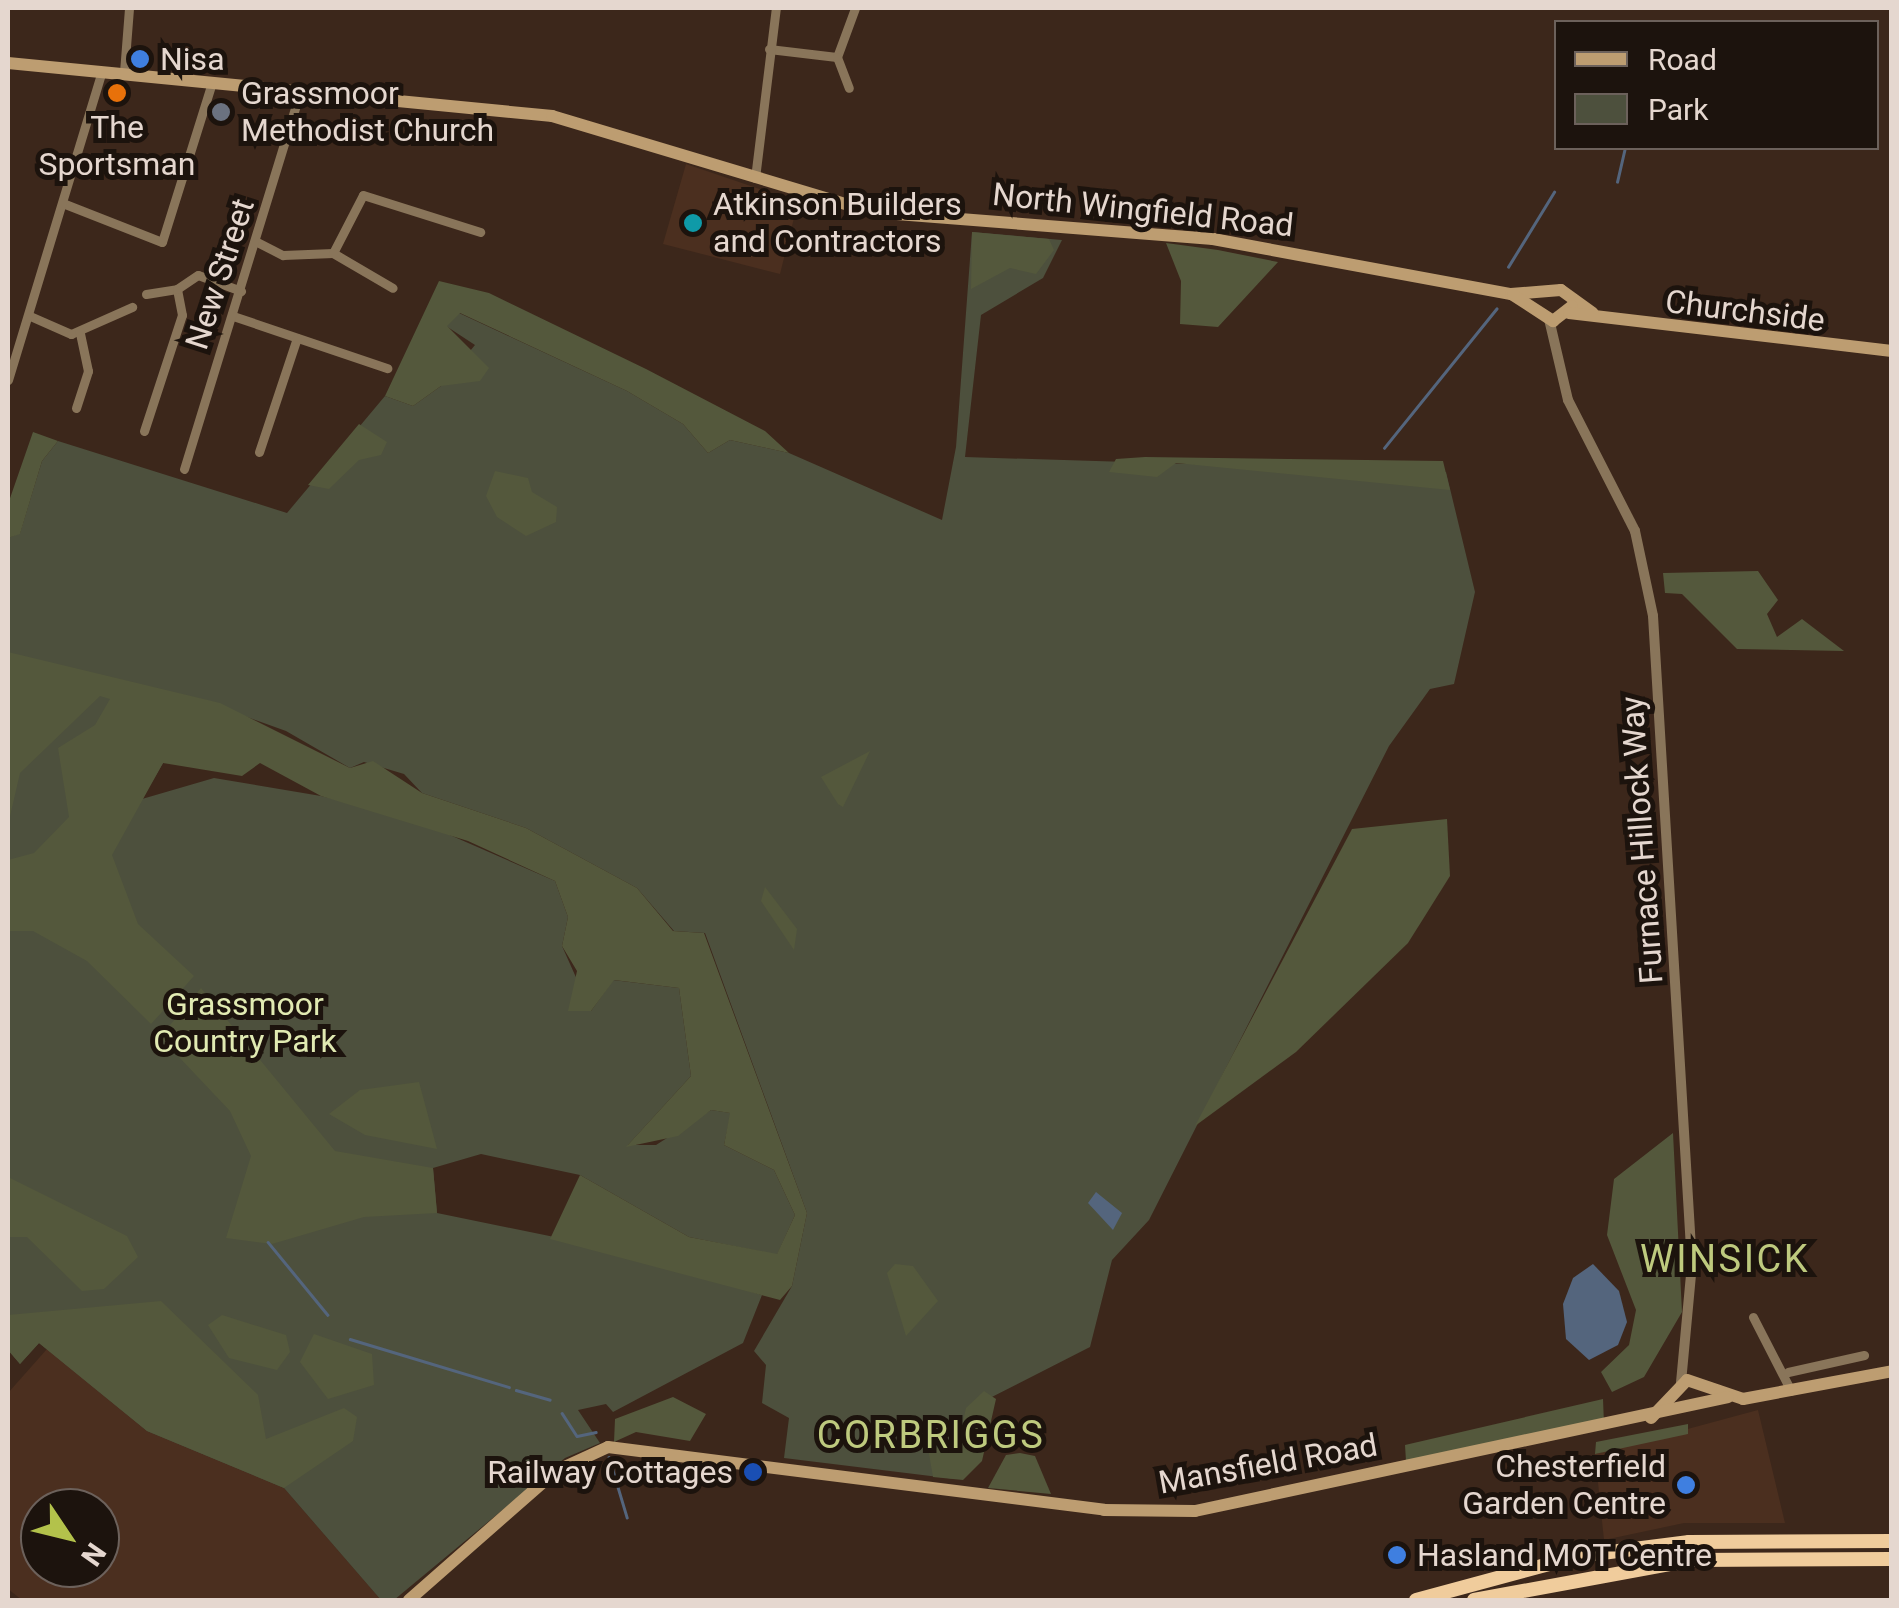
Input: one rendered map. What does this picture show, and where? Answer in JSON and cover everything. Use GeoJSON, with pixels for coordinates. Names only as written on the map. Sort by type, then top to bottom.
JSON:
{"type":"FeatureCollection","features":[{"type":"Feature","properties":{"kind":"highway"},"geometry":{"type":"LineString","coordinates":[[1416,1600],[1578,1556],[1689,1542],[1892,1541]]}},
{"type":"Feature","properties":{"kind":"highway"},"geometry":{"type":"LineString","coordinates":[[1474,1600],[1691,1560],[1892,1559]]}},
{"type":"Feature","properties":{"kind":"main road","name":"North Wingfield Road"},"geometry":{"type":"LineString","coordinates":[[8,63],[552,116],[754,180],[872,212],[1213,238],[1510,294],[1569,295]]}},
{"type":"Feature","properties":{"kind":"main road","name":"North Wingfield Road"},"geometry":{"type":"LineString","coordinates":[[1510,294],[1545,316]]}},
{"type":"Feature","properties":{"kind":"main road"},"geometry":{"type":"LineString","coordinates":[[1544,295],[1545,316]]}},
{"type":"Feature","properties":{"kind":"main road"},"geometry":{"type":"LineString","coordinates":[[1567,316],[1569,295]]}},
{"type":"Feature","properties":{"kind":"main road","name":"Churchside"},"geometry":{"type":"LineString","coordinates":[[1569,295],[1593,313]]}},
{"type":"Feature","properties":{"kind":"main road","name":"Churchside"},"geometry":{"type":"LineString","coordinates":[[1545,316],[1593,313],[1686,334],[1892,351]]}},
{"type":"Feature","properties":{"kind":"main road","name":"Mansfield Road"},"geometry":{"type":"LineString","coordinates":[[409,1600],[556,1471],[608,1447],[1150,1512],[1207,1509],[1652,1418],[1728,1397],[1791,1391],[1892,1371]]}},
{"type":"Feature","properties":{"kind":"main road"},"geometry":{"type":"LineString","coordinates":[[1695,1408],[1701,1383]]}},
{"type":"Feature","properties":{"kind":"main road"},"geometry":{"type":"LineString","coordinates":[[1652,1418],[1679,1387],[1701,1383],[1728,1397]]}},
{"type":"Feature","properties":{"kind":"main road"},"geometry":{"type":"LineString","coordinates":[[1679,1387],[1695,1408]]}},
{"type":"Feature","properties":{"kind":"street"},"geometry":{"type":"LineString","coordinates":[[124,72],[129,8]]}},
{"type":"Feature","properties":{"kind":"street"},"geometry":{"type":"LineString","coordinates":[[754,180],[776,8]]}},
{"type":"Feature","properties":{"kind":"street"},"geometry":{"type":"LineString","coordinates":[[849,88],[837,57],[855,8]]}},
{"type":"Feature","properties":{"kind":"street"},"geometry":{"type":"LineString","coordinates":[[769,49],[837,57]]}},
{"type":"Feature","properties":{"kind":"street"},"geometry":{"type":"LineString","coordinates":[[8,380],[11,360],[30,316],[65,204],[102,70]]}},
{"type":"Feature","properties":{"kind":"street"},"geometry":{"type":"LineString","coordinates":[[65,204],[162,242],[212,80]]}},
{"type":"Feature","properties":{"kind":"street","name":"New Street"},"geometry":{"type":"LineString","coordinates":[[184,469],[257,242],[300,92]]}},
{"type":"Feature","properties":{"kind":"street"},"geometry":{"type":"LineString","coordinates":[[333,253],[363,195],[480,232]]}},
{"type":"Feature","properties":{"kind":"street"},"geometry":{"type":"LineString","coordinates":[[257,242],[283,255],[333,253],[394,288]]}},
{"type":"Feature","properties":{"kind":"street"},"geometry":{"type":"LineString","coordinates":[[146,294],[177,289],[198,276],[241,291]]}},
{"type":"Feature","properties":{"kind":"street"},"geometry":{"type":"LineString","coordinates":[[144,430],[182,315],[177,289]]}},
{"type":"Feature","properties":{"kind":"street"},"geometry":{"type":"LineString","coordinates":[[30,316],[80,332],[132,307]]}},
{"type":"Feature","properties":{"kind":"street"},"geometry":{"type":"LineString","coordinates":[[233,316],[386,368]]}},
{"type":"Feature","properties":{"kind":"street","name":"Furnace Hillock Way"},"geometry":{"type":"LineString","coordinates":[[1545,316],[1556,340],[1568,400],[1635,531],[1650,598],[1690,1357],[1701,1383]]}},
{"type":"Feature","properties":{"kind":"street"},"geometry":{"type":"LineString","coordinates":[[1556,340],[1567,316]]}},
{"type":"Feature","properties":{"kind":"street"},"geometry":{"type":"LineString","coordinates":[[76,408],[88,371],[80,332]]}},
{"type":"Feature","properties":{"kind":"street"},"geometry":{"type":"LineString","coordinates":[[259,452],[298,338]]}},
{"type":"Feature","properties":{"kind":"street"},"geometry":{"type":"LineString","coordinates":[[1754,1318],[1766,1356],[1788,1372],[1791,1391]]}},
{"type":"Feature","properties":{"kind":"street"},"geometry":{"type":"LineString","coordinates":[[1788,1372],[1864,1355]]}},
{"type":"Feature","properties":{"kind":"street","name":"Furnace Hillock Way"},"geometry":{"type":"LineString","coordinates":[[1679,1387],[1690,1357]]}},
{"type":"Feature","properties":{"kind":"shaded area"},"geometry":{"type":"Polygon","coordinates":[[[686,164],[798,202],[780,274],[663,244],[686,164]]]}},
{"type":"Feature","properties":{"kind":"shaded area"},"geometry":{"type":"Polygon","coordinates":[[[47,1349],[147,1431],[284,1488],[381,1600],[22,1600],[8,1589],[8,1393],[47,1349]]]}},
{"type":"Feature","properties":{"kind":"shaded area","name":"Chesterfield Garden Centre"},"geometry":{"type":"Polygon","coordinates":[[[1758,1410],[1785,1523],[1684,1523],[1604,1540],[1595,1454],[1758,1410]]]}},
{"type":"Feature","properties":{"kind":"green space","name":"Grassmoor Country Park"},"geometry":{"type":"Polygon","coordinates":[[[972,232],[1062,240],[1043,278],[981,315],[965,457],[1446,472],[1475,592],[1454,684],[1430,689],[1389,746],[1149,1220],[1112,1260],[1090,1347],[976,1405],[955,1479],[784,1458],[789,1418],[762,1403],[766,1365],[754,1351],[792,1286],[807,1213],[705,933],[674,931],[637,888],[526,828],[422,793],[404,774],[364,762],[350,768],[286,731],[200,700],[142,799],[214,778],[321,796],[411,818],[555,881],[568,917],[562,946],[591,1011],[613,980],[679,988],[691,1076],[628,1145],[656,1145],[711,1110],[731,1113],[724,1145],[774,1170],[795,1215],[777,1255],[689,1237],[580,1175],[481,1154],[433,1168],[437,1213],[613,1249],[762,1295],[743,1343],[613,1412],[606,1404],[578,1410],[600,1443],[565,1458],[394,1600],[381,1600],[284,1488],[147,1431],[39,1343],[20,1364],[8,1350],[8,538],[20,533],[42,461],[58,441],[287,513],[385,396],[413,406],[441,386],[475,345],[446,326],[459,313],[627,391],[683,424],[708,453],[730,440],[789,453],[942,520],[956,447],[972,232]]]}},
{"type":"Feature","properties":{"kind":"green space"},"geometry":{"type":"Polygon","coordinates":[[[972,232],[1049,239],[1054,250],[1036,274],[1010,268],[971,289],[972,232]]]}},
{"type":"Feature","properties":{"kind":"green space"},"geometry":{"type":"Polygon","coordinates":[[[1166,243],[1278,262],[1218,327],[1180,324],[1181,281],[1166,243]]]}},
{"type":"Feature","properties":{"kind":"green space"},"geometry":{"type":"Polygon","coordinates":[[[439,281],[489,293],[646,369],[765,431],[789,453],[730,440],[708,453],[683,424],[627,391],[460,313],[447,326],[489,368],[480,381],[441,386],[413,406],[385,396],[439,281]]]}},
{"type":"Feature","properties":{"kind":"green space"},"geometry":{"type":"Polygon","coordinates":[[[359,424],[387,442],[381,455],[359,460],[329,489],[308,485],[359,424]]]}},
{"type":"Feature","properties":{"kind":"green space"},"geometry":{"type":"Polygon","coordinates":[[[33,432],[58,441],[42,461],[20,534],[8,538],[8,504],[33,432]]]}},
{"type":"Feature","properties":{"kind":"green space"},"geometry":{"type":"Polygon","coordinates":[[[1116,459],[1443,461],[1450,490],[1176,463],[1157,477],[1109,472],[1116,459]]]}},
{"type":"Feature","properties":{"kind":"green space"},"geometry":{"type":"Polygon","coordinates":[[[495,471],[528,478],[532,492],[557,507],[556,522],[526,536],[497,517],[486,496],[495,471]]]}},
{"type":"Feature","properties":{"kind":"green space"},"geometry":{"type":"Polygon","coordinates":[[[1758,571],[1778,600],[1767,614],[1777,637],[1802,619],[1844,651],[1737,649],[1682,594],[1665,593],[1663,573],[1758,571]]]}},
{"type":"Feature","properties":{"kind":"green space"},"geometry":{"type":"Polygon","coordinates":[[[8,652],[220,703],[350,768],[373,761],[422,793],[526,828],[637,888],[673,931],[704,933],[807,1213],[792,1286],[780,1300],[550,1239],[580,1175],[689,1237],[777,1254],[795,1215],[774,1170],[724,1145],[730,1113],[711,1110],[678,1136],[626,1147],[691,1076],[679,988],[614,980],[591,1011],[568,1011],[577,971],[562,946],[568,917],[555,881],[468,841],[321,796],[260,763],[242,776],[163,763],[112,855],[138,924],[194,976],[151,1024],[87,961],[33,931],[8,931],[8,860],[34,853],[69,817],[58,748],[95,725],[110,699],[100,696],[20,773],[8,825],[8,652]]]}},
{"type":"Feature","properties":{"kind":"green space"},"geometry":{"type":"Polygon","coordinates":[[[870,751],[843,807],[821,777],[870,751]]]}},
{"type":"Feature","properties":{"kind":"green space"},"geometry":{"type":"Polygon","coordinates":[[[1447,819],[1450,876],[1408,943],[1296,1052],[1195,1126],[1352,829],[1447,819]]]}},
{"type":"Feature","properties":{"kind":"green space"},"geometry":{"type":"Polygon","coordinates":[[[765,887],[797,929],[794,950],[761,901],[765,887]]]}},
{"type":"Feature","properties":{"kind":"green space"},"geometry":{"type":"Polygon","coordinates":[[[201,988],[335,1151],[433,1168],[437,1213],[364,1217],[272,1244],[226,1238],[251,1156],[230,1111],[160,1037],[201,988]]]}},
{"type":"Feature","properties":{"kind":"green space"},"geometry":{"type":"Polygon","coordinates":[[[419,1082],[437,1149],[365,1135],[329,1114],[360,1090],[419,1082]]]}},
{"type":"Feature","properties":{"kind":"green space"},"geometry":{"type":"Polygon","coordinates":[[[1673,1133],[1682,1312],[1644,1377],[1612,1392],[1601,1372],[1629,1345],[1636,1310],[1607,1235],[1614,1179],[1673,1133]]]}},
{"type":"Feature","properties":{"kind":"green space"},"geometry":{"type":"Polygon","coordinates":[[[8,1177],[127,1236],[138,1257],[104,1289],[82,1291],[27,1237],[8,1237],[8,1177]]]}},
{"type":"Feature","properties":{"kind":"green space"},"geometry":{"type":"Polygon","coordinates":[[[895,1264],[913,1266],[938,1301],[906,1336],[887,1273],[895,1264]]]}},
{"type":"Feature","properties":{"kind":"green space"},"geometry":{"type":"Polygon","coordinates":[[[161,1301],[258,1395],[266,1439],[344,1408],[357,1417],[353,1441],[284,1488],[147,1431],[39,1343],[20,1364],[8,1350],[8,1315],[161,1301]]]}},
{"type":"Feature","properties":{"kind":"green space"},"geometry":{"type":"Polygon","coordinates":[[[222,1315],[286,1335],[290,1352],[277,1370],[229,1358],[208,1325],[222,1315]]]}},
{"type":"Feature","properties":{"kind":"green space"},"geometry":{"type":"Polygon","coordinates":[[[314,1334],[372,1354],[374,1385],[328,1399],[300,1362],[314,1334]]]}},
{"type":"Feature","properties":{"kind":"green space"},"geometry":{"type":"Polygon","coordinates":[[[984,1391],[996,1399],[982,1461],[963,1480],[933,1477],[928,1448],[957,1448],[966,1408],[984,1391]]]}},
{"type":"Feature","properties":{"kind":"green space"},"geometry":{"type":"Polygon","coordinates":[[[673,1397],[706,1414],[690,1441],[636,1432],[614,1442],[615,1419],[673,1397]]]}},
{"type":"Feature","properties":{"kind":"green space"},"geometry":{"type":"Polygon","coordinates":[[[1603,1399],[1604,1424],[1406,1461],[1405,1445],[1603,1399]]]}},
{"type":"Feature","properties":{"kind":"green space"},"geometry":{"type":"Polygon","coordinates":[[[1688,1424],[1688,1434],[1595,1454],[1596,1442],[1688,1424]]]}},
{"type":"Feature","properties":{"kind":"green space"},"geometry":{"type":"Polygon","coordinates":[[[1006,1455],[1035,1456],[1051,1494],[988,1488],[1006,1455]]]}},
{"type":"Feature","properties":{"kind":"water"},"geometry":{"type":"Polygon","coordinates":[[[1096,1192],[1122,1213],[1113,1230],[1088,1203],[1096,1192]]]}},
{"type":"Feature","properties":{"kind":"water"},"geometry":{"type":"Polygon","coordinates":[[[1593,1264],[1619,1291],[1627,1322],[1618,1345],[1589,1360],[1566,1339],[1563,1304],[1573,1278],[1593,1264]]]}},
{"type":"Feature","properties":{"kind":"waterway"},"geometry":{"type":"LineString","coordinates":[[1617,182],[1625,150]]}},
{"type":"Feature","properties":{"kind":"waterway"},"geometry":{"type":"LineString","coordinates":[[1508,267],[1554,192]]}},
{"type":"Feature","properties":{"kind":"waterway"},"geometry":{"type":"LineString","coordinates":[[1384,448],[1496,309]]}},
{"type":"Feature","properties":{"kind":"waterway"},"geometry":{"type":"LineString","coordinates":[[268,1242],[328,1315]]}},
{"type":"Feature","properties":{"kind":"waterway"},"geometry":{"type":"LineString","coordinates":[[350,1339],[509,1387]]}},
{"type":"Feature","properties":{"kind":"waterway"},"geometry":{"type":"LineString","coordinates":[[8,1355],[8,1364]]}},
{"type":"Feature","properties":{"kind":"waterway"},"geometry":{"type":"LineString","coordinates":[[516,1390],[550,1400]]}},
{"type":"Feature","properties":{"kind":"waterway"},"geometry":{"type":"LineString","coordinates":[[562,1413],[577,1436],[596,1432]]}},
{"type":"Feature","properties":{"kind":"waterway"},"geometry":{"type":"LineString","coordinates":[[609,1457],[627,1517]]}},
{"type":"Feature","properties":{"kind":"place","name":"Nisa"},"geometry":{"type":"Point","coordinates":[140,59]}},
{"type":"Feature","properties":{"kind":"place","name":"The Sportsman"},"geometry":{"type":"Point","coordinates":[117,93]}},
{"type":"Feature","properties":{"kind":"place","name":"Grassmoor Methodist Church"},"geometry":{"type":"Point","coordinates":[221,112]}},
{"type":"Feature","properties":{"kind":"place","name":"Atkinson Builders and Contractors"},"geometry":{"type":"Point","coordinates":[693,223]}},
{"type":"Feature","properties":{"kind":"place","name":"Railway Cottages"},"geometry":{"type":"Point","coordinates":[753,1472]}},
{"type":"Feature","properties":{"kind":"place","name":"Chesterfield Garden Centre"},"geometry":{"type":"Point","coordinates":[1686,1485]}},
{"type":"Feature","properties":{"kind":"place","name":"Hasland MOT Centre"},"geometry":{"type":"Point","coordinates":[1397,1555]}},
{"type":"Feature","properties":{"kind":"district","name":"WINSICK"},"geometry":{"type":"Point","coordinates":[1725,1260]}},
{"type":"Feature","properties":{"kind":"district","name":"CORBRIGGS"},"geometry":{"type":"Point","coordinates":[931,1436]}}]}
